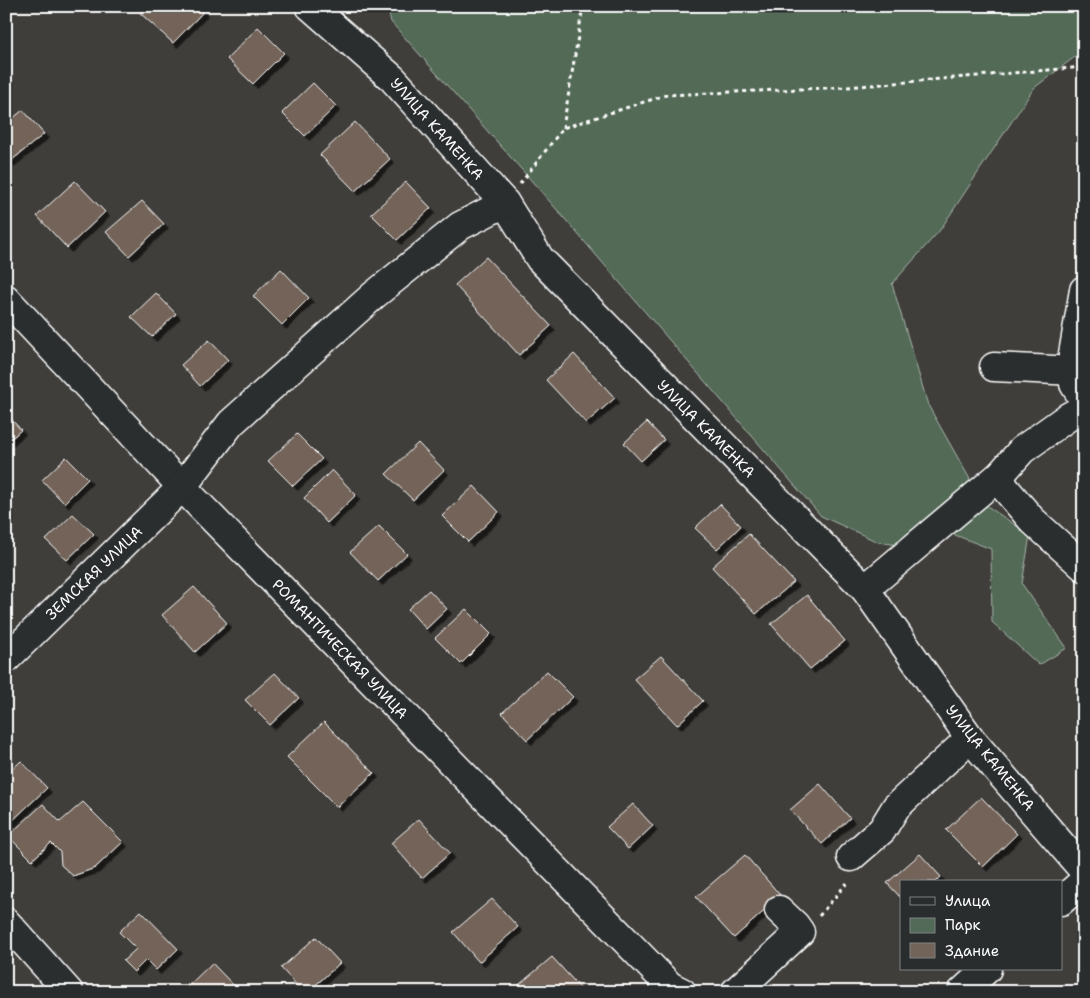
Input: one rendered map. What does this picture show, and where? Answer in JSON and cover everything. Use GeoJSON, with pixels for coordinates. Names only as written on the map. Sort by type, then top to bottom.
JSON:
{"type":"FeatureCollection","features":[{"type":"Feature","properties":{"kind":"street","name":"УЛИЦА КАМЕНКА"},"geometry":{"type":"LineString","coordinates":[[310,6],[393,79],[505,203],[540,259],[865,589],[970,738],[1084,871]]}},
{"type":"Feature","properties":{"kind":"street","name":"ЗЕМСКАЯ УЛИЦА"},"geometry":{"type":"LineString","coordinates":[[6,659],[182,487],[231,424],[374,295],[460,226],[505,203]]}},
{"type":"Feature","properties":{"kind":"street"},"geometry":{"type":"LineString","coordinates":[[1084,290],[1074,354],[1074,384],[1084,400]]}},
{"type":"Feature","properties":{"kind":"street","name":"РОМАНТИЧЕСКАЯ УЛИЦА"},"geometry":{"type":"LineString","coordinates":[[6,299],[182,487],[670,986],[682,992]]}},
{"type":"Feature","properties":{"kind":"street"},"geometry":{"type":"LineString","coordinates":[[994,367],[1074,371]]}},
{"type":"Feature","properties":{"kind":"street"},"geometry":{"type":"LineString","coordinates":[[865,589],[1000,475],[1022,450],[1068,417],[1084,408]]}},
{"type":"Feature","properties":{"kind":"street"},"geometry":{"type":"LineString","coordinates":[[1000,475],[1004,487],[1032,520],[1084,567]]}},
{"type":"Feature","properties":{"kind":"street"},"geometry":{"type":"LineString","coordinates":[[851,857],[882,830],[896,807],[970,738]]}},
{"type":"Feature","properties":{"kind":"street"},"geometry":{"type":"LineString","coordinates":[[1062,900],[1084,881]]}},
{"type":"Feature","properties":{"kind":"street"},"geometry":{"type":"LineString","coordinates":[[735,992],[800,932],[780,910]]}},
{"type":"Feature","properties":{"kind":"street"},"geometry":{"type":"LineString","coordinates":[[6,922],[68,992]]}},
{"type":"Feature","properties":{"kind":"street"},"geometry":{"type":"LineString","coordinates":[[962,992],[986,970]]}},
{"type":"Feature","properties":{"kind":"path"},"geometry":{"type":"LineString","coordinates":[[505,203],[563,128],[583,6]]}},
{"type":"Feature","properties":{"kind":"path"},"geometry":{"type":"LineString","coordinates":[[563,128],[666,95],[847,87],[1084,67]]}},
{"type":"Feature","properties":{"kind":"path"},"geometry":{"type":"LineString","coordinates":[[800,932],[816,918],[850,879],[854,869],[851,857]]}},
{"type":"Feature","properties":{"kind":"green space"},"geometry":{"type":"Polygon","coordinates":[[[387,6],[1084,6],[1084,50],[1034,88],[940,230],[892,284],[928,405],[984,504],[1030,535],[1022,584],[1067,648],[1039,665],[992,622],[991,549],[937,528],[925,549],[878,542],[821,516],[552,204],[391,22],[387,6]]]}},
{"type":"Feature","properties":{"kind":"building"},"geometry":{"type":"Polygon","coordinates":[[[146,6],[197,6],[203,12],[173,43],[140,13],[146,6]]]}},
{"type":"Feature","properties":{"kind":"building"},"geometry":{"type":"Polygon","coordinates":[[[258,27],[284,53],[253,84],[227,59],[258,27]]]}},
{"type":"Feature","properties":{"kind":"building"},"geometry":{"type":"Polygon","coordinates":[[[313,83],[336,106],[305,136],[282,113],[313,83]]]}},
{"type":"Feature","properties":{"kind":"building"},"geometry":{"type":"Polygon","coordinates":[[[23,110],[44,134],[6,165],[6,124],[23,110]]]}},
{"type":"Feature","properties":{"kind":"building"},"geometry":{"type":"Polygon","coordinates":[[[355,122],[390,159],[355,191],[320,155],[355,122]]]}},
{"type":"Feature","properties":{"kind":"building"},"geometry":{"type":"Polygon","coordinates":[[[75,181],[105,212],[67,248],[37,216],[75,181]]]}},
{"type":"Feature","properties":{"kind":"building"},"geometry":{"type":"Polygon","coordinates":[[[406,182],[431,208],[397,240],[371,214],[406,182]]]}},
{"type":"Feature","properties":{"kind":"building"},"geometry":{"type":"Polygon","coordinates":[[[142,201],[164,224],[129,256],[106,232],[142,201]]]}},
{"type":"Feature","properties":{"kind":"building"},"geometry":{"type":"Polygon","coordinates":[[[486,257],[551,326],[519,355],[455,285],[486,257]]]}},
{"type":"Feature","properties":{"kind":"building"},"geometry":{"type":"Polygon","coordinates":[[[281,269],[309,298],[282,325],[253,296],[281,269]]]}},
{"type":"Feature","properties":{"kind":"building"},"geometry":{"type":"Polygon","coordinates":[[[156,293],[176,314],[152,337],[131,317],[156,293]]]}},
{"type":"Feature","properties":{"kind":"building"},"geometry":{"type":"Polygon","coordinates":[[[209,340],[228,360],[200,386],[181,365],[209,340]]]}},
{"type":"Feature","properties":{"kind":"building"},"geometry":{"type":"Polygon","coordinates":[[[574,354],[615,398],[586,423],[546,380],[574,354]]]}},
{"type":"Feature","properties":{"kind":"building"},"geometry":{"type":"Polygon","coordinates":[[[6,413],[21,430],[6,443],[6,413]]]}},
{"type":"Feature","properties":{"kind":"building"},"geometry":{"type":"Polygon","coordinates":[[[647,422],[664,440],[641,461],[624,443],[647,422]]]}},
{"type":"Feature","properties":{"kind":"building"},"geometry":{"type":"Polygon","coordinates":[[[297,434],[322,459],[293,486],[268,461],[297,434]]]}},
{"type":"Feature","properties":{"kind":"building"},"geometry":{"type":"Polygon","coordinates":[[[418,443],[444,470],[413,500],[386,474],[418,443]]]}},
{"type":"Feature","properties":{"kind":"building"},"geometry":{"type":"Polygon","coordinates":[[[66,457],[88,479],[64,503],[42,480],[66,457]]]}},
{"type":"Feature","properties":{"kind":"building"},"geometry":{"type":"Polygon","coordinates":[[[332,470],[356,495],[327,523],[304,498],[332,470]]]}},
{"type":"Feature","properties":{"kind":"building"},"geometry":{"type":"Polygon","coordinates":[[[474,486],[499,512],[468,542],[442,516],[474,486]]]}},
{"type":"Feature","properties":{"kind":"building"},"geometry":{"type":"Polygon","coordinates":[[[720,504],[741,526],[717,549],[695,528],[720,504]]]}},
{"type":"Feature","properties":{"kind":"building"},"geometry":{"type":"Polygon","coordinates":[[[73,514],[94,534],[67,560],[46,540],[73,514]]]}},
{"type":"Feature","properties":{"kind":"building"},"geometry":{"type":"Polygon","coordinates":[[[379,526],[407,554],[378,581],[350,552],[379,526]]]}},
{"type":"Feature","properties":{"kind":"building"},"geometry":{"type":"Polygon","coordinates":[[[749,534],[794,582],[756,614],[712,567],[749,534]]]}},
{"type":"Feature","properties":{"kind":"building"},"geometry":{"type":"Polygon","coordinates":[[[194,587],[227,623],[195,652],[162,615],[194,587]]]}},
{"type":"Feature","properties":{"kind":"building"},"geometry":{"type":"Polygon","coordinates":[[[429,590],[447,609],[426,629],[408,609],[429,590]]]}},
{"type":"Feature","properties":{"kind":"building"},"geometry":{"type":"Polygon","coordinates":[[[807,595],[845,641],[810,669],[771,624],[807,595]]]}},
{"type":"Feature","properties":{"kind":"building"},"geometry":{"type":"Polygon","coordinates":[[[466,609],[491,634],[461,664],[435,638],[466,609]]]}},
{"type":"Feature","properties":{"kind":"building"},"geometry":{"type":"Polygon","coordinates":[[[661,656],[703,701],[677,725],[634,679],[661,656]]]}},
{"type":"Feature","properties":{"kind":"building"},"geometry":{"type":"Polygon","coordinates":[[[547,671],[573,697],[527,740],[502,713],[547,671]]]}},
{"type":"Feature","properties":{"kind":"building"},"geometry":{"type":"Polygon","coordinates":[[[275,673],[299,698],[270,725],[245,700],[275,673]]]}},
{"type":"Feature","properties":{"kind":"building"},"geometry":{"type":"Polygon","coordinates":[[[324,722],[374,773],[337,807],[287,757],[324,722]]]}},
{"type":"Feature","properties":{"kind":"building"},"geometry":{"type":"Polygon","coordinates":[[[21,761],[47,788],[11,822],[6,817],[6,775],[21,761]]]}},
{"type":"Feature","properties":{"kind":"building"},"geometry":{"type":"Polygon","coordinates":[[[820,784],[850,818],[822,844],[790,810],[820,784]]]}},
{"type":"Feature","properties":{"kind":"building"},"geometry":{"type":"Polygon","coordinates":[[[981,797],[1017,834],[983,867],[946,830],[981,797]]]}},
{"type":"Feature","properties":{"kind":"building"},"geometry":{"type":"Polygon","coordinates":[[[83,802],[123,842],[95,868],[73,876],[61,865],[60,852],[51,843],[32,860],[8,836],[43,804],[60,822],[83,802]]]}},
{"type":"Feature","properties":{"kind":"building"},"geometry":{"type":"Polygon","coordinates":[[[633,804],[653,826],[628,849],[607,827],[633,804]]]}},
{"type":"Feature","properties":{"kind":"building"},"geometry":{"type":"Polygon","coordinates":[[[419,819],[450,853],[422,878],[391,843],[419,819]]]}},
{"type":"Feature","properties":{"kind":"building"},"geometry":{"type":"Polygon","coordinates":[[[920,854],[941,877],[938,880],[900,880],[900,897],[887,883],[920,854]]]}},
{"type":"Feature","properties":{"kind":"building"},"geometry":{"type":"Polygon","coordinates":[[[745,855],[781,896],[734,938],[696,897],[745,855]]]}},
{"type":"Feature","properties":{"kind":"building"},"geometry":{"type":"Polygon","coordinates":[[[492,899],[518,927],[479,962],[453,932],[492,899]]]}},
{"type":"Feature","properties":{"kind":"building"},"geometry":{"type":"Polygon","coordinates":[[[141,911],[178,949],[156,970],[146,960],[134,972],[123,961],[136,949],[119,932],[141,911]]]}},
{"type":"Feature","properties":{"kind":"building"},"geometry":{"type":"Polygon","coordinates":[[[316,937],[340,963],[308,992],[303,992],[281,968],[316,937]]]}},
{"type":"Feature","properties":{"kind":"building"},"geometry":{"type":"Polygon","coordinates":[[[552,957],[584,992],[517,992],[514,989],[552,957]]]}},
{"type":"Feature","properties":{"kind":"building"},"geometry":{"type":"Polygon","coordinates":[[[212,963],[240,992],[182,992],[212,963]]]}}]}
